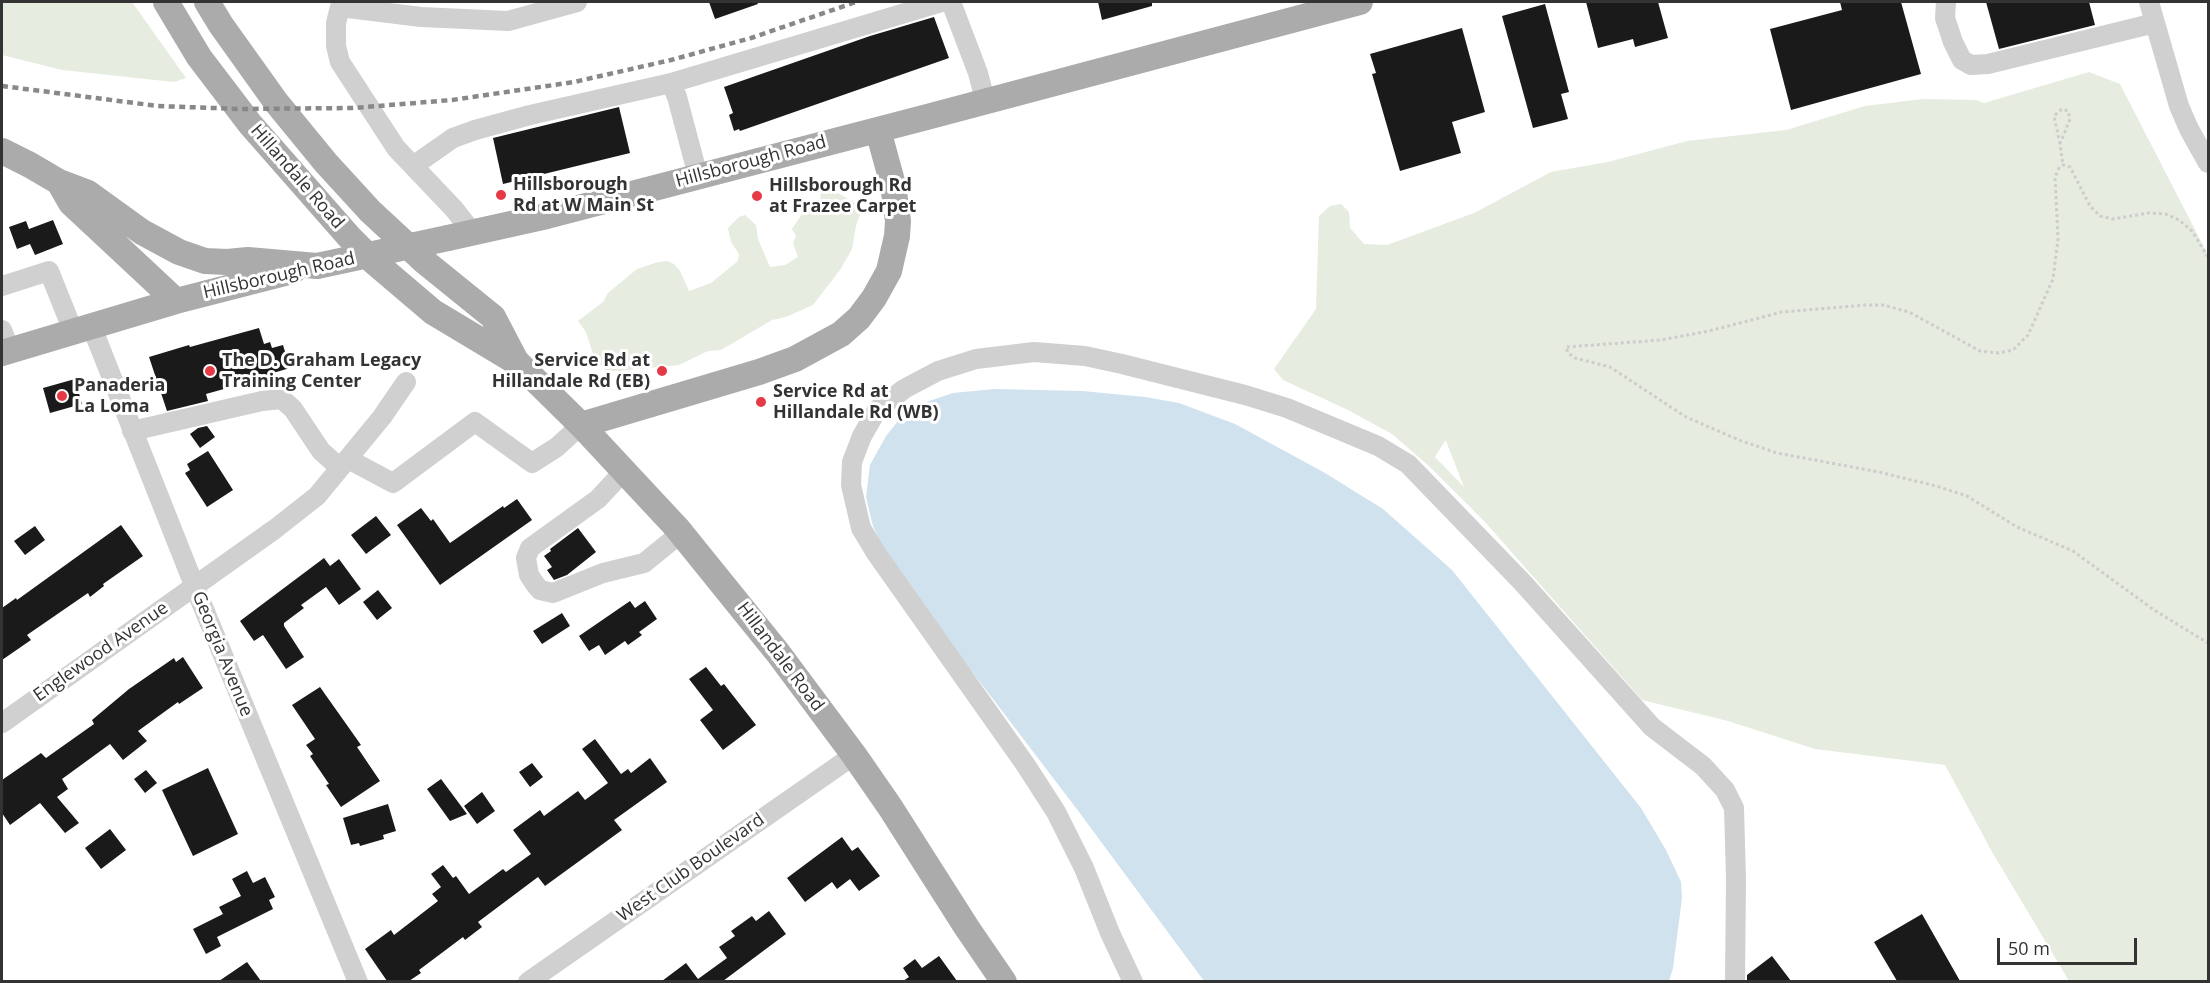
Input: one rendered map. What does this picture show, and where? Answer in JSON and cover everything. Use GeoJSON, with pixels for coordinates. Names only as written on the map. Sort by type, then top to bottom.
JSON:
{"type":"FeatureCollection","features":[{"type":"Feature","properties":{"kind":"main road","name":"Hillandale Road"},"geometry":{"type":"LineString","coordinates":[[166,2],[200,57],[250,124],[351,239],[373,261],[433,312],[518,363],[581,425],[681,533],[778,653],[854,755],[1004,981]]}},
{"type":"Feature","properties":{"kind":"main road","name":"Hillandale Road"},"geometry":{"type":"LineString","coordinates":[[207,2],[276,102],[326,162],[370,211],[425,262],[493,317],[518,363]]}},
{"type":"Feature","properties":{"kind":"main road","name":"Hillsborough Road"},"geometry":{"type":"LineString","coordinates":[[4,344],[82,328],[176,301],[316,266],[460,236],[698,176],[878,130],[1334,5],[1360,2]]}},
{"type":"Feature","properties":{"kind":"main road"},"geometry":{"type":"LineString","coordinates":[[581,425],[759,372],[795,359],[841,334],[859,318],[878,292],[889,271],[897,236],[898,222],[893,185],[878,130]]}},
{"type":"Feature","properties":{"kind":"main road"},"geometry":{"type":"LineString","coordinates":[[2,151],[59,182],[88,193],[142,232],[179,252],[205,261],[248,260],[316,266]]}},
{"type":"Feature","properties":{"kind":"main road"},"geometry":{"type":"LineString","coordinates":[[59,182],[71,203],[176,301]]}},
{"type":"Feature","properties":{"kind":"street"},"geometry":{"type":"LineString","coordinates":[[460,236],[454,209],[396,148],[340,62],[336,46],[336,23],[343,4],[421,17],[508,21],[577,2]]}},
{"type":"Feature","properties":{"kind":"street"},"geometry":{"type":"LineString","coordinates":[[413,166],[453,138],[475,130],[671,83],[942,2]]}},
{"type":"Feature","properties":{"kind":"street"},"geometry":{"type":"LineString","coordinates":[[951,2],[978,73],[985,100]]}},
{"type":"Feature","properties":{"kind":"street"},"geometry":{"type":"LineString","coordinates":[[1946,2],[1945,18],[1953,42],[1962,60],[1971,66],[1988,64],[2155,23]]}},
{"type":"Feature","properties":{"kind":"street"},"geometry":{"type":"LineString","coordinates":[[2149,2],[2179,106],[2206,155]]}},
{"type":"Feature","properties":{"kind":"street"},"geometry":{"type":"LineString","coordinates":[[671,83],[677,97],[698,176]]}},
{"type":"Feature","properties":{"kind":"street","name":"Georgia Avenue"},"geometry":{"type":"LineString","coordinates":[[2,286],[49,271],[82,328],[132,431],[357,981]]}},
{"type":"Feature","properties":{"kind":"street"},"geometry":{"type":"LineString","coordinates":[[1133,981],[1110,933],[1084,868],[1056,812],[861,528],[851,484],[852,462],[862,435],[877,410],[904,389],[938,371],[976,359],[1034,352],[1085,356],[1122,364],[1287,408],[1378,446],[1408,464],[1523,583],[1652,727],[1703,766],[1725,790],[1734,808],[1735,981]]}},
{"type":"Feature","properties":{"kind":"street","name":"Englewood Avenue"},"geometry":{"type":"LineString","coordinates":[[2,723],[275,529],[317,496],[382,417],[406,382]]}},
{"type":"Feature","properties":{"kind":"street"},"geometry":{"type":"LineString","coordinates":[[132,431],[232,410],[262,401],[282,399],[293,409],[321,451],[344,464],[393,483],[475,423],[532,463],[557,447],[581,425]]}},
{"type":"Feature","properties":{"kind":"street"},"geometry":{"type":"LineString","coordinates":[[624,471],[598,499],[530,548],[525,558],[529,575],[540,590],[553,592],[603,573],[638,565],[651,558],[681,533]]}},
{"type":"Feature","properties":{"kind":"street","name":"West Club Boulevard"},"geometry":{"type":"LineString","coordinates":[[528,981],[854,755]]}},
{"type":"Feature","properties":{"kind":"path"},"geometry":{"type":"LineString","coordinates":[[2060,144],[2070,119],[2068,111],[2062,109],[2054,116],[2063,165]]}},
{"type":"Feature","properties":{"kind":"path"},"geometry":{"type":"LineString","coordinates":[[2063,165],[2070,167],[2090,206],[2100,216],[2113,219],[2149,213],[2166,214],[2179,220],[2192,231],[2208,257]]}},
{"type":"Feature","properties":{"kind":"path"},"geometry":{"type":"LineString","coordinates":[[2063,165],[2055,177],[2058,239],[2053,279],[2028,335],[2013,350],[1998,353],[1980,351],[1909,312],[1883,305],[1782,312],[1709,331],[1660,340],[1566,347],[1568,353],[1575,358],[1610,367],[1686,417],[1739,440],[1777,453],[1879,472],[1967,496],[2017,527],[2073,551],[2146,605],[2208,643]]}},
{"type":"Feature","properties":{"kind":"shaded area"},"geometry":{"type":"Polygon","coordinates":[[[2,2],[132,2],[186,78],[174,82],[62,70],[2,55],[2,2]]]}},
{"type":"Feature","properties":{"kind":"shaded area"},"geometry":{"type":"Polygon","coordinates":[[[2089,72],[2120,84],[2208,255],[2208,981],[2069,981],[1991,850],[1945,765],[1815,749],[1728,721],[1642,700],[1485,522],[1430,467],[1392,434],[1348,410],[1283,380],[1274,369],[1316,309],[1319,216],[1330,206],[1341,204],[1349,212],[1350,228],[1364,244],[1387,245],[1474,213],[1551,172],[1608,162],[1687,141],[1786,130],[1865,106],[1923,99],[1976,100],[1984,103],[2089,72]],[[1446,441],[1435,457],[1464,487],[1446,441]]]}},
{"type":"Feature","properties":{"kind":"shaded area"},"geometry":{"type":"Polygon","coordinates":[[[827,187],[859,205],[861,212],[852,249],[840,270],[813,305],[786,317],[772,320],[721,350],[708,351],[679,365],[606,372],[593,354],[586,332],[578,321],[603,302],[608,293],[637,269],[667,261],[674,264],[680,271],[689,291],[711,283],[738,261],[739,254],[731,242],[728,228],[739,217],[745,215],[756,225],[758,239],[770,267],[785,265],[798,257],[793,243],[796,236],[792,229],[809,203],[817,206],[819,211],[821,191],[827,187]]]}},
{"type":"Feature","properties":{"kind":"water"},"geometry":{"type":"Polygon","coordinates":[[[995,389],[1082,391],[1179,403],[1235,424],[1325,473],[1383,509],[1452,570],[1641,808],[1666,850],[1681,882],[1682,898],[1673,968],[1669,981],[1204,981],[929,615],[880,543],[872,523],[866,497],[870,465],[886,436],[903,415],[926,402],[953,393],[995,389]]]}},
{"type":"Feature","properties":{"kind":"building"},"geometry":{"type":"Polygon","coordinates":[[[709,2],[757,2],[758,4],[715,19],[709,2]]]}},
{"type":"Feature","properties":{"kind":"building"},"geometry":{"type":"Polygon","coordinates":[[[1098,2],[1152,2],[1152,6],[1102,20],[1098,2]]]}},
{"type":"Feature","properties":{"kind":"building"},"geometry":{"type":"Polygon","coordinates":[[[1586,2],[1658,2],[1668,38],[1635,47],[1633,39],[1598,48],[1586,2]]]}},
{"type":"Feature","properties":{"kind":"building"},"geometry":{"type":"Polygon","coordinates":[[[1840,2],[1901,2],[1921,74],[1791,110],[1770,29],[1842,10],[1840,2]]]}},
{"type":"Feature","properties":{"kind":"building"},"geometry":{"type":"Polygon","coordinates":[[[1986,2],[2089,2],[2095,25],[1999,49],[1986,2]]]}},
{"type":"Feature","properties":{"kind":"building"},"geometry":{"type":"Polygon","coordinates":[[[1545,4],[1569,92],[1561,94],[1568,119],[1533,128],[1502,16],[1545,4]]]}},
{"type":"Feature","properties":{"kind":"building"},"geometry":{"type":"Polygon","coordinates":[[[934,17],[949,58],[740,131],[739,129],[734,131],[729,115],[733,113],[724,87],[870,36],[934,17]]]}},
{"type":"Feature","properties":{"kind":"building"},"geometry":{"type":"Polygon","coordinates":[[[1462,28],[1485,112],[1452,122],[1461,153],[1400,171],[1372,74],[1376,73],[1370,54],[1462,28]]]}},
{"type":"Feature","properties":{"kind":"building"},"geometry":{"type":"Polygon","coordinates":[[[619,107],[630,153],[503,184],[493,138],[619,107]]]}},
{"type":"Feature","properties":{"kind":"building"},"geometry":{"type":"Polygon","coordinates":[[[53,220],[63,244],[35,255],[30,244],[17,249],[9,227],[26,221],[29,229],[53,220]]]}},
{"type":"Feature","properties":{"kind":"building"},"geometry":{"type":"Polygon","coordinates":[[[259,328],[264,344],[270,342],[272,348],[283,345],[290,368],[273,373],[274,375],[206,394],[208,401],[167,411],[149,357],[259,328]]]}},
{"type":"Feature","properties":{"kind":"building","name":"Panaderia La Loma"},"geometry":{"type":"Polygon","coordinates":[[[75,379],[82,404],[50,413],[43,388],[75,379]]]}},
{"type":"Feature","properties":{"kind":"building"},"geometry":{"type":"Polygon","coordinates":[[[207,426],[215,437],[200,448],[190,434],[198,428],[207,426]]]}},
{"type":"Feature","properties":{"kind":"building"},"geometry":{"type":"Polygon","coordinates":[[[208,451],[233,490],[207,507],[185,473],[190,470],[187,464],[208,451]]]}},
{"type":"Feature","properties":{"kind":"building"},"geometry":{"type":"Polygon","coordinates":[[[517,499],[532,520],[440,585],[397,525],[421,508],[431,521],[433,519],[450,543],[503,506],[504,508],[517,499]]]}},
{"type":"Feature","properties":{"kind":"building"},"geometry":{"type":"Polygon","coordinates":[[[376,516],[391,535],[366,554],[351,535],[376,516]]]}},
{"type":"Feature","properties":{"kind":"building"},"geometry":{"type":"Polygon","coordinates":[[[121,525],[143,556],[103,584],[104,586],[90,597],[88,593],[27,635],[31,640],[2,660],[2,608],[16,598],[17,600],[121,525]]]}},
{"type":"Feature","properties":{"kind":"building"},"geometry":{"type":"Polygon","coordinates":[[[35,526],[45,540],[25,555],[14,541],[35,526]]]}},
{"type":"Feature","properties":{"kind":"building"},"geometry":{"type":"Polygon","coordinates":[[[578,528],[596,552],[567,575],[554,580],[547,570],[552,567],[544,556],[578,528]]]}},
{"type":"Feature","properties":{"kind":"building"},"geometry":{"type":"Polygon","coordinates":[[[324,558],[330,566],[339,559],[361,589],[339,605],[326,587],[301,605],[304,608],[284,623],[304,657],[286,669],[263,635],[254,641],[240,621],[324,558]]]}},
{"type":"Feature","properties":{"kind":"building"},"geometry":{"type":"Polygon","coordinates":[[[378,590],[392,608],[377,620],[363,602],[378,590]]]}},
{"type":"Feature","properties":{"kind":"building"},"geometry":{"type":"Polygon","coordinates":[[[630,601],[635,608],[645,601],[657,619],[639,632],[642,635],[628,645],[625,641],[605,655],[599,645],[589,651],[579,636],[630,601]]]}},
{"type":"Feature","properties":{"kind":"building"},"geometry":{"type":"Polygon","coordinates":[[[562,613],[570,626],[542,644],[533,631],[562,613]]]}},
{"type":"Feature","properties":{"kind":"building"},"geometry":{"type":"Polygon","coordinates":[[[183,657],[203,688],[179,704],[178,702],[138,731],[147,741],[123,760],[110,744],[62,779],[68,789],[57,797],[79,823],[65,833],[40,803],[10,825],[2,813],[2,780],[41,753],[46,758],[94,724],[92,720],[129,689],[174,658],[176,662],[183,657]]]}},
{"type":"Feature","properties":{"kind":"building"},"geometry":{"type":"Polygon","coordinates":[[[706,667],[721,686],[724,684],[756,725],[723,750],[700,720],[713,710],[689,679],[706,667]]]}},
{"type":"Feature","properties":{"kind":"building"},"geometry":{"type":"Polygon","coordinates":[[[320,687],[361,745],[357,747],[380,781],[341,807],[310,756],[313,754],[306,745],[315,739],[292,705],[320,687]]]}},
{"type":"Feature","properties":{"kind":"building"},"geometry":{"type":"Polygon","coordinates":[[[595,739],[621,774],[628,769],[631,773],[650,758],[667,782],[614,820],[622,830],[545,886],[538,877],[478,922],[482,927],[465,940],[463,937],[419,970],[421,973],[409,981],[387,981],[365,949],[391,930],[394,935],[438,901],[432,894],[441,887],[431,874],[443,865],[453,878],[456,876],[469,894],[503,869],[506,872],[531,854],[513,830],[540,810],[544,816],[578,791],[585,800],[608,783],[582,749],[595,739]]]}},
{"type":"Feature","properties":{"kind":"building"},"geometry":{"type":"Polygon","coordinates":[[[532,763],[543,777],[530,787],[519,772],[532,763]]]}},
{"type":"Feature","properties":{"kind":"building"},"geometry":{"type":"Polygon","coordinates":[[[208,768],[238,834],[193,856],[162,790],[208,768]]]}},
{"type":"Feature","properties":{"kind":"building"},"geometry":{"type":"Polygon","coordinates":[[[146,770],[157,783],[145,793],[134,779],[146,770]]]}},
{"type":"Feature","properties":{"kind":"building"},"geometry":{"type":"Polygon","coordinates":[[[441,779],[467,814],[450,821],[427,789],[441,779]]]}},
{"type":"Feature","properties":{"kind":"building"},"geometry":{"type":"Polygon","coordinates":[[[482,792],[495,811],[477,824],[464,806],[482,792]]]}},
{"type":"Feature","properties":{"kind":"building"},"geometry":{"type":"Polygon","coordinates":[[[388,804],[396,831],[383,835],[384,839],[360,846],[359,843],[351,845],[343,818],[388,804]]]}},
{"type":"Feature","properties":{"kind":"building"},"geometry":{"type":"Polygon","coordinates":[[[110,829],[126,850],[101,869],[85,848],[110,829]]]}},
{"type":"Feature","properties":{"kind":"building"},"geometry":{"type":"Polygon","coordinates":[[[842,837],[852,851],[858,847],[880,876],[859,891],[850,879],[837,889],[832,882],[805,902],[787,878],[842,837]]]}},
{"type":"Feature","properties":{"kind":"building"},"geometry":{"type":"Polygon","coordinates":[[[247,871],[253,883],[265,877],[275,897],[269,900],[273,909],[217,937],[221,946],[206,954],[193,929],[223,914],[219,907],[241,896],[232,879],[247,871]]]}},
{"type":"Feature","properties":{"kind":"building"},"geometry":{"type":"Polygon","coordinates":[[[769,911],[786,934],[723,981],[662,981],[686,963],[698,979],[727,958],[719,947],[735,936],[731,931],[752,916],[756,921],[769,911]]]}},
{"type":"Feature","properties":{"kind":"building"},"geometry":{"type":"Polygon","coordinates":[[[1922,914],[1960,981],[1897,981],[1874,942],[1922,914]]]}},
{"type":"Feature","properties":{"kind":"building"},"geometry":{"type":"Polygon","coordinates":[[[939,956],[957,981],[903,981],[909,977],[903,968],[915,959],[922,968],[939,956]]]}},
{"type":"Feature","properties":{"kind":"building"},"geometry":{"type":"Polygon","coordinates":[[[1772,956],[1791,981],[1747,981],[1747,975],[1772,956]]]}},
{"type":"Feature","properties":{"kind":"building"},"geometry":{"type":"Polygon","coordinates":[[[247,962],[261,981],[219,981],[247,962]]]}},
{"type":"Feature","properties":{"kind":"railway"},"geometry":{"type":"LineString","coordinates":[[2,86],[158,106],[241,109],[353,108],[452,100],[574,82],[671,60],[751,38],[856,2]]}},
{"type":"Feature","properties":{"kind":"place","name":"Hillsborough Rd at W Main St"},"geometry":{"type":"Point","coordinates":[501,195]}},
{"type":"Feature","properties":{"kind":"place","name":"Hillsborough Rd at Frazee Carpet"},"geometry":{"type":"Point","coordinates":[757,196]}},
{"type":"Feature","properties":{"kind":"place","name":"The D. Graham Legacy Training Center"},"geometry":{"type":"Point","coordinates":[210,371]}},
{"type":"Feature","properties":{"kind":"place","name":"Service Rd at Hillandale Rd (EB)"},"geometry":{"type":"Point","coordinates":[662,371]}},
{"type":"Feature","properties":{"kind":"place","name":"Panaderia La Loma"},"geometry":{"type":"Point","coordinates":[62,396]}},
{"type":"Feature","properties":{"kind":"place","name":"Service Rd at Hillandale Rd (WB)"},"geometry":{"type":"Point","coordinates":[761,402]}}]}
